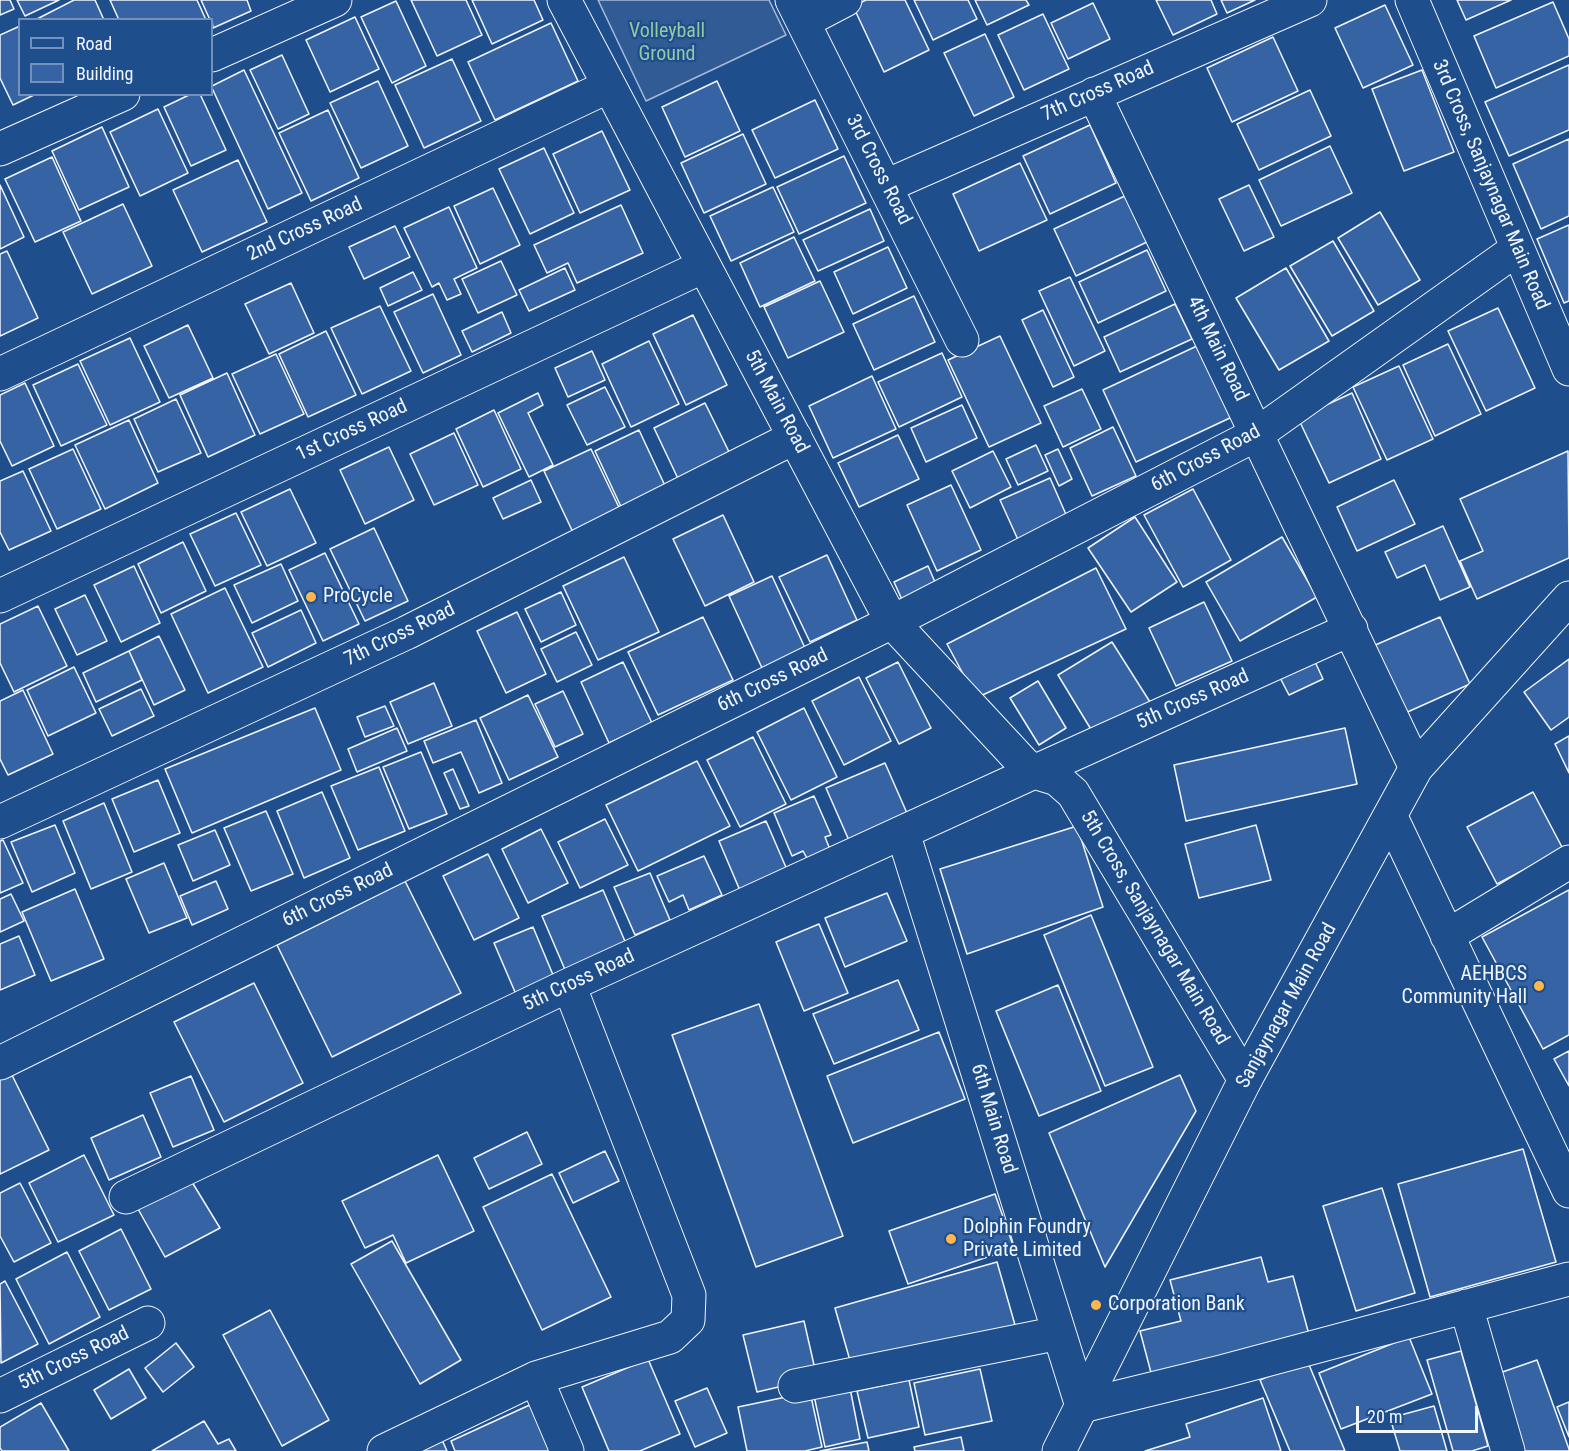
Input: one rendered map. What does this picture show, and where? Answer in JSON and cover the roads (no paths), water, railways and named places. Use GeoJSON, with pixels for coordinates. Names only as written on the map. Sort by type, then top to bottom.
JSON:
{"type":"FeatureCollection","features":[{"type":"Feature","properties":{"kind":"street"},"geometry":{"type":"LineString","coordinates":[[213,55],[335,0]]}},
{"type":"Feature","properties":{"kind":"street","name":"5th Main Road"},"geometry":{"type":"LineString","coordinates":[[564,0],[892,622],[1024,765],[1046,775]]}},
{"type":"Feature","properties":{"kind":"street"},"geometry":{"type":"LineString","coordinates":[[798,11],[845,0]]}},
{"type":"Feature","properties":{"kind":"street","name":"7th Cross Road"},"geometry":{"type":"LineString","coordinates":[[886,186],[1310,0]]}},
{"type":"Feature","properties":{"kind":"street","name":"3rd Cross, Sanjaynagar Main Road"},"geometry":{"type":"LineString","coordinates":[[1412,0],[1569,369]]}},
{"type":"Feature","properties":{"kind":"street","name":"3rd Cross Road"},"geometry":{"type":"LineString","coordinates":[[798,11],[962,340]]}},
{"type":"Feature","properties":{"kind":"street","name":"2nd Cross Road"},"geometry":{"type":"LineString","coordinates":[[0,374],[609,86]]}},
{"type":"Feature","properties":{"kind":"street","name":"4th Main Road"},"geometry":{"type":"LineString","coordinates":[[1094,94],[1416,768]]}},
{"type":"Feature","properties":{"kind":"street"},"geometry":{"type":"LineString","coordinates":[[0,149],[119,96]]}},
{"type":"Feature","properties":{"kind":"street","name":"6th Cross Road"},"geometry":{"type":"LineString","coordinates":[[0,1063],[892,622],[1257,434],[1518,249]]}},
{"type":"Feature","properties":{"kind":"street","name":"1st Cross Road"},"geometry":{"type":"LineString","coordinates":[[0,596],[704,266]]}},
{"type":"Feature","properties":{"kind":"street","name":"7th Cross Road"},"geometry":{"type":"LineString","coordinates":[[0,822],[406,633],[795,437]]}},
{"type":"Feature","properties":{"kind":"street","name":"Sanjaynagar Main Road"},"geometry":{"type":"LineString","coordinates":[[1059,1451],[1245,1080],[1416,768],[1569,598]]}},
{"type":"Feature","properties":{"kind":"street","name":"5th Cross Road"},"geometry":{"type":"LineString","coordinates":[[126,1197],[569,985],[903,832],[1046,775],[1351,629]]}},
{"type":"Feature","properties":{"kind":"street","name":"5th Cross, Sanjaynagar Main Road"},"geometry":{"type":"LineString","coordinates":[[1046,775],[1073,793],[1245,1080]]}},
{"type":"Feature","properties":{"kind":"street"},"geometry":{"type":"LineString","coordinates":[[1391,817],[1569,1191]]}},
{"type":"Feature","properties":{"kind":"street","name":"6th Main Road"},"geometry":{"type":"LineString","coordinates":[[903,832],[1082,1406]]}},
{"type":"Feature","properties":{"kind":"street"},"geometry":{"type":"LineString","coordinates":[[1447,936],[1569,862]]}},
{"type":"Feature","properties":{"kind":"street"},"geometry":{"type":"LineString","coordinates":[[384,1451],[536,1378],[670,1337],[688,1320],[689,1295],[569,985]]}},
{"type":"Feature","properties":{"kind":"street"},"geometry":{"type":"LineString","coordinates":[[1082,1406],[1221,1372],[1569,1279]]}},
{"type":"Feature","properties":{"kind":"street"},"geometry":{"type":"LineString","coordinates":[[1466,1306],[1508,1451]]}},
{"type":"Feature","properties":{"kind":"street","name":"5th Cross Road"},"geometry":{"type":"LineString","coordinates":[[0,1396],[148,1323]]}},
{"type":"Feature","properties":{"kind":"street"},"geometry":{"type":"LineString","coordinates":[[795,1386],[1059,1333]]}},
{"type":"Feature","properties":{"kind":"street"},"geometry":{"type":"LineString","coordinates":[[536,1378],[567,1451]]}},
{"type":"Feature","properties":{"kind":"place","name":"ProCycle"},"geometry":{"type":"Point","coordinates":[311,597]}},
{"type":"Feature","properties":{"kind":"place","name":"AEHBCS Community Hall"},"geometry":{"type":"Point","coordinates":[1539,986]}},
{"type":"Feature","properties":{"kind":"place","name":"Dolphin Foundry Private Limited"},"geometry":{"type":"Point","coordinates":[951,1239]}},
{"type":"Feature","properties":{"kind":"place","name":"Corporation Bank"},"geometry":{"type":"Point","coordinates":[1096,1305]}},
{"type":"Feature","properties":{"kind":"park label","name":"Volleyball Ground"},"geometry":{"type":"Point","coordinates":[667,44]}}]}
